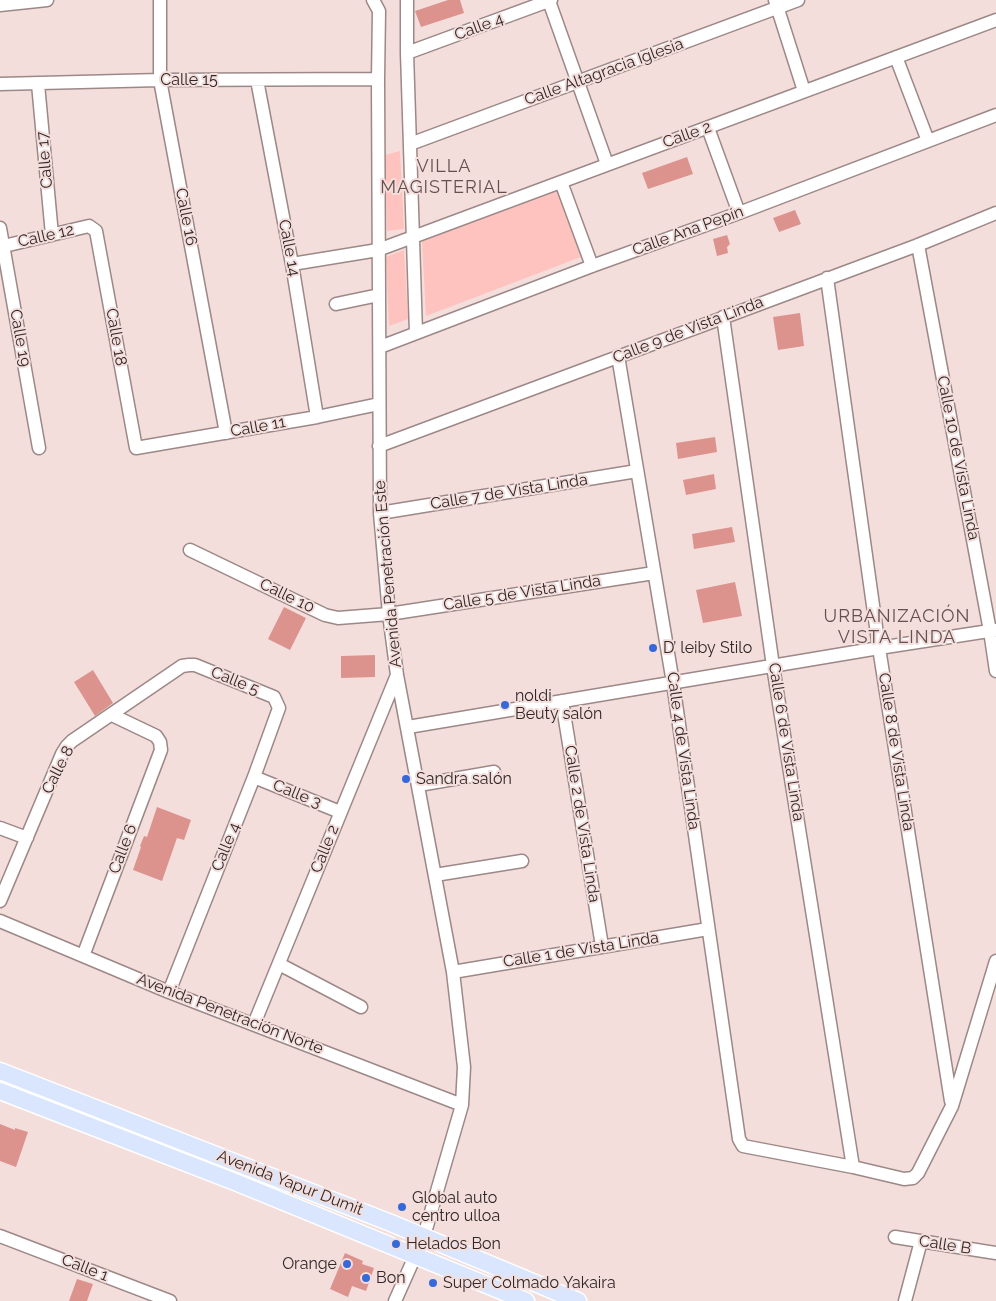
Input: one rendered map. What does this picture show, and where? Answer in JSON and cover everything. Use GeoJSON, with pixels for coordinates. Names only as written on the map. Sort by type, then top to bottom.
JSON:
{"type":"FeatureCollection","features":[{"type":"Feature","properties":{"kind":"main road","name":"Avenida Yapur Dumit"},"geometry":{"type":"LineString","coordinates":[[0,1071],[424,1236],[578,1301]]}},
{"type":"Feature","properties":{"kind":"main road","name":"Avenida Yapur Dumit"},"geometry":{"type":"LineString","coordinates":[[0,1091],[235,1182],[526,1301]]}},
{"type":"Feature","properties":{"kind":"street"},"geometry":{"type":"LineString","coordinates":[[0,5],[47,0]]}},
{"type":"Feature","properties":{"kind":"street","name":"Calle 16"},"geometry":{"type":"LineString","coordinates":[[160,0],[160,80],[226,433]]}},
{"type":"Feature","properties":{"kind":"street","name":"Avenida Penetración Este"},"geometry":{"type":"LineString","coordinates":[[373,0],[379,11],[380,514],[396,674],[408,727],[453,972],[464,1067],[462,1105],[424,1236],[395,1301]]}},
{"type":"Feature","properties":{"kind":"street"},"geometry":{"type":"LineString","coordinates":[[407,0],[416,333]]}},
{"type":"Feature","properties":{"kind":"street"},"geometry":{"type":"LineString","coordinates":[[550,0],[607,164]]}},
{"type":"Feature","properties":{"kind":"street","name":"Calle 4"},"geometry":{"type":"LineString","coordinates":[[407,53],[550,0]]}},
{"type":"Feature","properties":{"kind":"street","name":"Calle Altagracia Iglesia"},"geometry":{"type":"LineString","coordinates":[[410,144],[578,82],[776,4],[798,0]]}},
{"type":"Feature","properties":{"kind":"street"},"geometry":{"type":"LineString","coordinates":[[776,4],[804,91]]}},
{"type":"Feature","properties":{"kind":"street","name":"Calle 2"},"geometry":{"type":"LineString","coordinates":[[292,264],[378,250],[996,20]]}},
{"type":"Feature","properties":{"kind":"street"},"geometry":{"type":"LineString","coordinates":[[896,57],[928,141]]}},
{"type":"Feature","properties":{"kind":"street","name":"Calle 15"},"geometry":{"type":"LineString","coordinates":[[0,84],[160,80],[378,79]]}},
{"type":"Feature","properties":{"kind":"street","name":"Calle 14"},"geometry":{"type":"LineString","coordinates":[[256,80],[292,264],[317,416]]}},
{"type":"Feature","properties":{"kind":"street","name":"Calle 17"},"geometry":{"type":"LineString","coordinates":[[38,84],[52,235]]}},
{"type":"Feature","properties":{"kind":"street","name":"Calle Ana Pepín"},"geometry":{"type":"LineString","coordinates":[[380,346],[739,213],[996,115]]}},
{"type":"Feature","properties":{"kind":"street"},"geometry":{"type":"LineString","coordinates":[[708,128],[739,213]]}},
{"type":"Feature","properties":{"kind":"street"},"geometry":{"type":"LineString","coordinates":[[561,182],[592,266]]}},
{"type":"Feature","properties":{"kind":"street","name":"Calle 9 de Vista Linda"},"geometry":{"type":"LineString","coordinates":[[379,446],[918,245],[996,213]]}},
{"type":"Feature","properties":{"kind":"street","name":"Calle 12"},"geometry":{"type":"LineString","coordinates":[[2,247],[89,226],[93,227]]}},
{"type":"Feature","properties":{"kind":"street","name":"Calle 18"},"geometry":{"type":"LineString","coordinates":[[93,227],[96,231],[136,448]]}},
{"type":"Feature","properties":{"kind":"street","name":"Calle 19"},"geometry":{"type":"LineString","coordinates":[[0,228],[39,448]]}},
{"type":"Feature","properties":{"kind":"street","name":"Calle 10 de Vista Linda"},"geometry":{"type":"LineString","coordinates":[[918,245],[993,631],[996,671]]}},
{"type":"Feature","properties":{"kind":"street","name":"Calle 8 de Vista Linda"},"geometry":{"type":"LineString","coordinates":[[827,278],[879,648],[952,1106]]}},
{"type":"Feature","properties":{"kind":"street"},"geometry":{"type":"LineString","coordinates":[[336,304],[379,295]]}},
{"type":"Feature","properties":{"kind":"street","name":"Calle 6 de Vista Linda"},"geometry":{"type":"LineString","coordinates":[[723,317],[773,666],[854,1167]]}},
{"type":"Feature","properties":{"kind":"street","name":"Calle 4 de Vista Linda"},"geometry":{"type":"LineString","coordinates":[[618,356],[673,683],[739,1140],[743,1146],[854,1167]]}},
{"type":"Feature","properties":{"kind":"street","name":"Calle 11"},"geometry":{"type":"LineString","coordinates":[[136,448],[379,404]]}},
{"type":"Feature","properties":{"kind":"street","name":"Calle 7 de Vista Linda"},"geometry":{"type":"LineString","coordinates":[[380,514],[637,471]]}},
{"type":"Feature","properties":{"kind":"street","name":"Calle 10"},"geometry":{"type":"LineString","coordinates":[[190,550],[331,617],[389,614]]}},
{"type":"Feature","properties":{"kind":"street","name":"Calle 5 de Vista Linda"},"geometry":{"type":"LineString","coordinates":[[389,614],[654,573]]}},
{"type":"Feature","properties":{"kind":"street"},"geometry":{"type":"LineString","coordinates":[[408,727],[879,648],[993,631]]}},
{"type":"Feature","properties":{"kind":"street","name":"Calle 5"},"geometry":{"type":"LineString","coordinates":[[189,665],[195,665],[274,697],[278,701]]}},
{"type":"Feature","properties":{"kind":"street","name":"Calle 8"},"geometry":{"type":"LineString","coordinates":[[0,901],[67,746],[182,666],[189,665]]}},
{"type":"Feature","properties":{"kind":"street","name":"Calle 2"},"geometry":{"type":"LineString","coordinates":[[254,1024],[396,674]]}},
{"type":"Feature","properties":{"kind":"street","name":"Calle 4"},"geometry":{"type":"LineString","coordinates":[[169,992],[254,777],[279,708],[278,701]]}},
{"type":"Feature","properties":{"kind":"street","name":"Calle 2 de Vista Linda"},"geometry":{"type":"LineString","coordinates":[[562,701],[602,946]]}},
{"type":"Feature","properties":{"kind":"street","name":"Calle 6"},"geometry":{"type":"LineString","coordinates":[[83,956],[161,750],[160,742],[156,736],[112,715]]}},
{"type":"Feature","properties":{"kind":"street"},"geometry":{"type":"LineString","coordinates":[[418,785],[494,772]]}},
{"type":"Feature","properties":{"kind":"street","name":"Calle 3"},"geometry":{"type":"LineString","coordinates":[[254,777],[340,812]]}},
{"type":"Feature","properties":{"kind":"street"},"geometry":{"type":"LineString","coordinates":[[0,828],[26,838]]}},
{"type":"Feature","properties":{"kind":"street"},"geometry":{"type":"LineString","coordinates":[[435,876],[522,861]]}},
{"type":"Feature","properties":{"kind":"street","name":"Avenida Penetración Norte"},"geometry":{"type":"LineString","coordinates":[[0,921],[169,992],[462,1105]]}},
{"type":"Feature","properties":{"kind":"street","name":"Calle 1 de Vista Linda"},"geometry":{"type":"LineString","coordinates":[[453,972],[708,929]]}},
{"type":"Feature","properties":{"kind":"street"},"geometry":{"type":"LineString","coordinates":[[854,1167],[904,1179],[913,1178],[918,1173],[952,1106],[996,962]]}},
{"type":"Feature","properties":{"kind":"street"},"geometry":{"type":"LineString","coordinates":[[278,964],[361,1007]]}},
{"type":"Feature","properties":{"kind":"street","name":"Calle 1"},"geometry":{"type":"LineString","coordinates":[[0,1236],[147,1297],[170,1301]]}},
{"type":"Feature","properties":{"kind":"street","name":"Calle B"},"geometry":{"type":"LineString","coordinates":[[895,1237],[996,1253]]}},
{"type":"Feature","properties":{"kind":"street"},"geometry":{"type":"LineString","coordinates":[[905,1301],[921,1241]]}},
{"type":"Feature","properties":{"kind":"shaded area"},"geometry":{"type":"Polygon","coordinates":[[[400,151],[404,229],[387,231],[385,155],[400,151]]]}},
{"type":"Feature","properties":{"kind":"shaded area"},"geometry":{"type":"Polygon","coordinates":[[[558,191],[581,257],[426,316],[422,241],[558,191]]]}},
{"type":"Feature","properties":{"kind":"shaded area"},"geometry":{"type":"Polygon","coordinates":[[[404,250],[408,319],[389,326],[386,257],[404,250]]]}},
{"type":"Feature","properties":{"kind":"building"},"geometry":{"type":"Polygon","coordinates":[[[448,0],[460,0],[464,13],[421,27],[415,11],[448,0]]]}},
{"type":"Feature","properties":{"kind":"building"},"geometry":{"type":"Polygon","coordinates":[[[687,157],[693,174],[648,189],[642,173],[687,157]]]}},
{"type":"Feature","properties":{"kind":"building"},"geometry":{"type":"Polygon","coordinates":[[[795,210],[801,224],[779,232],[773,218],[795,210]]]}},
{"type":"Feature","properties":{"kind":"building"},"geometry":{"type":"Polygon","coordinates":[[[727,235],[730,244],[727,247],[728,253],[717,256],[713,239],[727,235]]]}},
{"type":"Feature","properties":{"kind":"building"},"geometry":{"type":"Polygon","coordinates":[[[800,313],[804,346],[778,350],[773,317],[800,313]]]}},
{"type":"Feature","properties":{"kind":"building"},"geometry":{"type":"Polygon","coordinates":[[[715,437],[717,452],[678,459],[676,443],[715,437]]]}},
{"type":"Feature","properties":{"kind":"building"},"geometry":{"type":"Polygon","coordinates":[[[714,474],[716,489],[686,495],[683,480],[714,474]]]}},
{"type":"Feature","properties":{"kind":"building"},"geometry":{"type":"Polygon","coordinates":[[[732,527],[735,542],[694,549],[692,534],[732,527]]]}},
{"type":"Feature","properties":{"kind":"building"},"geometry":{"type":"Polygon","coordinates":[[[735,582],[742,616],[703,623],[696,590],[735,582]]]}},
{"type":"Feature","properties":{"kind":"building"},"geometry":{"type":"Polygon","coordinates":[[[284,607],[306,618],[290,650],[268,639],[284,607]]]}},
{"type":"Feature","properties":{"kind":"building"},"geometry":{"type":"Polygon","coordinates":[[[375,655],[375,677],[341,678],[341,656],[375,655]]]}},
{"type":"Feature","properties":{"kind":"building"},"geometry":{"type":"Polygon","coordinates":[[[93,670],[113,703],[95,716],[74,682],[93,670]]]}},
{"type":"Feature","properties":{"kind":"building"},"geometry":{"type":"Polygon","coordinates":[[[157,807],[191,820],[184,840],[177,838],[162,881],[133,870],[140,846],[144,836],[147,837],[157,807]]]}},
{"type":"Feature","properties":{"kind":"building"},"geometry":{"type":"Polygon","coordinates":[[[0,1124],[15,1130],[15,1128],[28,1132],[16,1167],[0,1161],[0,1124]]]}},
{"type":"Feature","properties":{"kind":"building"},"geometry":{"type":"Polygon","coordinates":[[[345,1253],[363,1261],[362,1264],[374,1268],[366,1291],[352,1286],[348,1297],[330,1289],[345,1253]]]}},
{"type":"Feature","properties":{"kind":"building"},"geometry":{"type":"Polygon","coordinates":[[[77,1279],[93,1284],[87,1301],[69,1301],[77,1279]]]}},
{"type":"Feature","properties":{"kind":"place","name":"D’ leiby Stilo"},"geometry":{"type":"Point","coordinates":[653,648]}},
{"type":"Feature","properties":{"kind":"place","name":"noldi Beuty salón"},"geometry":{"type":"Point","coordinates":[505,705]}},
{"type":"Feature","properties":{"kind":"place","name":"Sandra salón"},"geometry":{"type":"Point","coordinates":[406,779]}},
{"type":"Feature","properties":{"kind":"place","name":"Global auto centro ulloa"},"geometry":{"type":"Point","coordinates":[402,1207]}},
{"type":"Feature","properties":{"kind":"place","name":"Helados Bon"},"geometry":{"type":"Point","coordinates":[396,1244]}},
{"type":"Feature","properties":{"kind":"place","name":"Orange"},"geometry":{"type":"Point","coordinates":[347,1264]}},
{"type":"Feature","properties":{"kind":"place","name":"Bon"},"geometry":{"type":"Point","coordinates":[366,1278]}},
{"type":"Feature","properties":{"kind":"place","name":"Super Colmado Yakaira"},"geometry":{"type":"Point","coordinates":[433,1283]}},
{"type":"Feature","properties":{"kind":"district","name":"VILLA MAGISTERIAL"},"geometry":{"type":"Point","coordinates":[444,177]}},
{"type":"Feature","properties":{"kind":"district","name":"URBANIZACIÓN VISTA LINDA"},"geometry":{"type":"Point","coordinates":[897,628]}}]}
